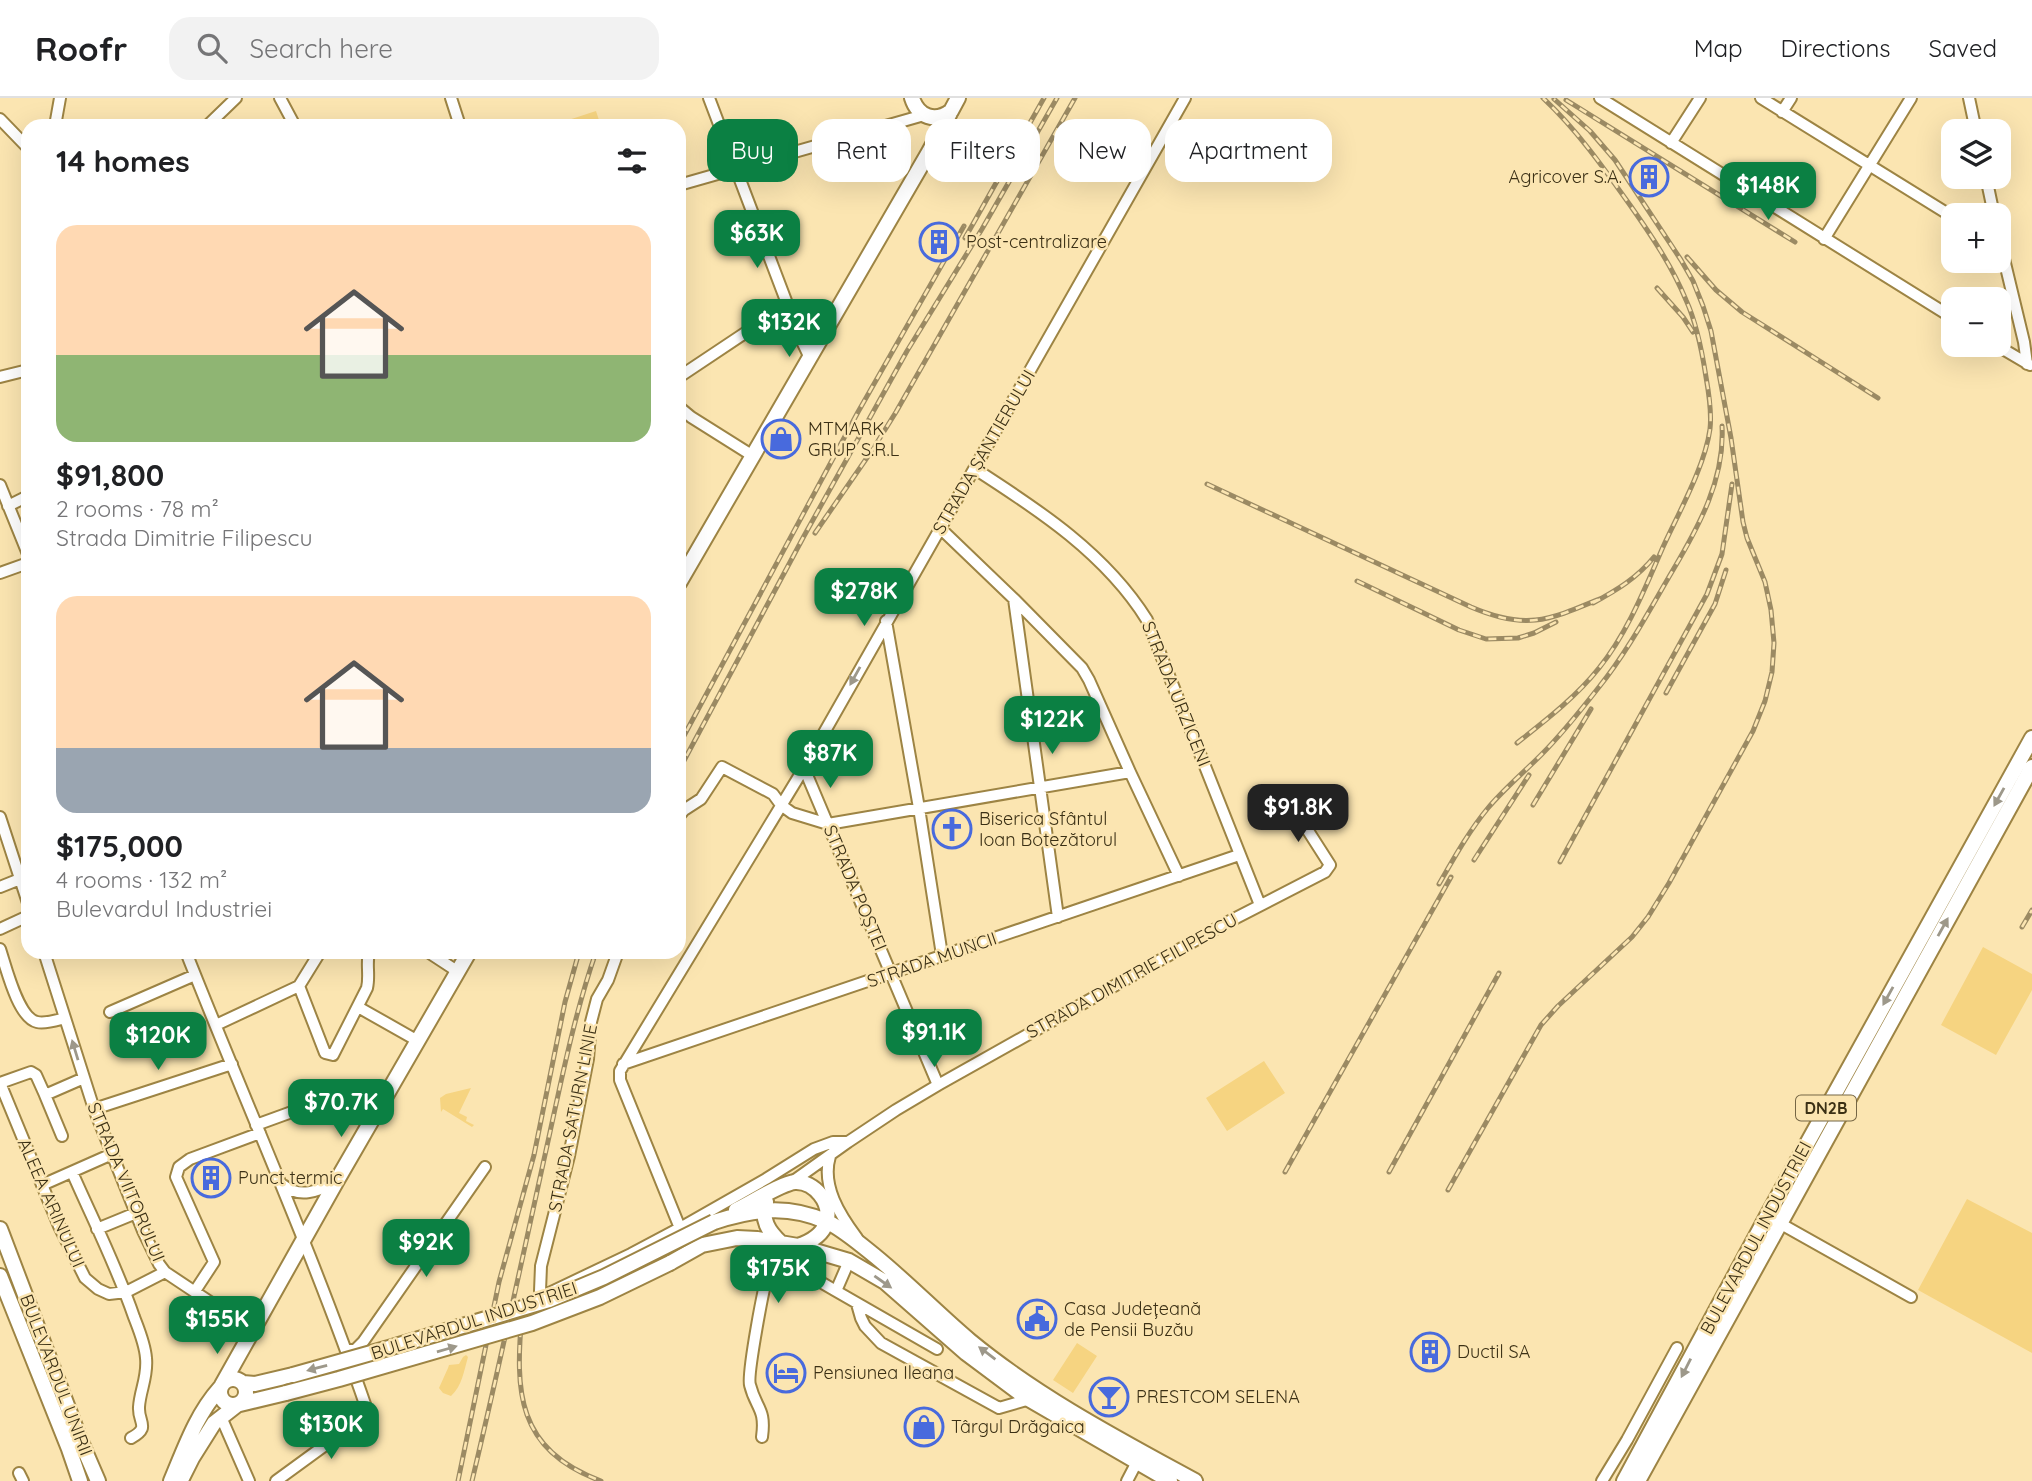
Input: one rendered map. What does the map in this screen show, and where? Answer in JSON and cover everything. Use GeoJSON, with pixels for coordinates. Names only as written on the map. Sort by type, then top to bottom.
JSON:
{"type":"FeatureCollection","features":[{"type":"Feature","properties":{"kind":"main road"},"geometry":{"type":"LineString","coordinates":[[912,98],[915,107],[926,116],[940,117],[957,101]]}},
{"type":"Feature","properties":{"kind":"main road"},"geometry":{"type":"LineString","coordinates":[[947,119],[957,101]]}},
{"type":"Feature","properties":{"kind":"main road"},"geometry":{"type":"LineString","coordinates":[[686,571],[925,159]]}},
{"type":"Feature","properties":{"kind":"main road","name":"BULEVARDUL INDUSTRIEI"},"geometry":{"type":"LineString","coordinates":[[1624,1481],[1767,1216],[2032,738]]}},
{"type":"Feature","properties":{"kind":"main road","name":"BULEVARDUL INDUSTRIEI"},"geometry":{"type":"LineString","coordinates":[[1638,1481],[2032,766]]}},
{"type":"Feature","properties":{"kind":"main road"},"geometry":{"type":"LineString","coordinates":[[239,1404],[225,1403],[221,1396],[221,1387],[464,959]]}},
{"type":"Feature","properties":{"kind":"main road"},"geometry":{"type":"LineString","coordinates":[[714,1222],[792,1182],[806,1184],[815,1188],[822,1196],[827,1214],[816,1238],[798,1246]]}},
{"type":"Feature","properties":{"kind":"main road"},"geometry":{"type":"LineString","coordinates":[[773,1192],[766,1201],[764,1210],[766,1227],[780,1243]]}},
{"type":"Feature","properties":{"kind":"main road","name":"BULEVARDUL INDUSTRIEI"},"geometry":{"type":"LineString","coordinates":[[243,1383],[255,1384],[293,1375],[538,1304],[604,1277],[714,1222],[764,1210],[827,1214],[971,1341],[1010,1371],[1140,1457],[1170,1481]]}},
{"type":"Feature","properties":{"kind":"main road","name":"BULEVARDUL UNIRII"},"geometry":{"type":"LineString","coordinates":[[0,1229],[98,1481]]}},
{"type":"Feature","properties":{"kind":"main road","name":"BULEVARDUL INDUSTRIEI"},"geometry":{"type":"LineString","coordinates":[[239,1404],[340,1380],[532,1323],[600,1297],[702,1245],[737,1238],[757,1239],[798,1246],[849,1261],[904,1297],[966,1353],[1030,1399],[1140,1457],[1195,1481]]}},
{"type":"Feature","properties":{"kind":"main road","name":"BULEVARDUL UNIRII"},"geometry":{"type":"LineString","coordinates":[[0,1276],[80,1481]]}},
{"type":"Feature","properties":{"kind":"main road"},"geometry":{"type":"LineString","coordinates":[[181,1481],[208,1430],[246,1396],[240,1368],[244,1344]]}},
{"type":"Feature","properties":{"kind":"main road"},"geometry":{"type":"LineString","coordinates":[[171,1481],[207,1403],[230,1379],[243,1383]]}},
{"type":"Feature","properties":{"kind":"street"},"geometry":{"type":"LineString","coordinates":[[56,119],[60,98]]}},
{"type":"Feature","properties":{"kind":"street"},"geometry":{"type":"LineString","coordinates":[[214,119],[236,98]]}},
{"type":"Feature","properties":{"kind":"street"},"geometry":{"type":"LineString","coordinates":[[280,98],[291,119]]}},
{"type":"Feature","properties":{"kind":"street"},"geometry":{"type":"LineString","coordinates":[[451,98],[458,119]]}},
{"type":"Feature","properties":{"kind":"street"},"geometry":{"type":"LineString","coordinates":[[709,98],[716,119]]}},
{"type":"Feature","properties":{"kind":"street","name":"STRADA ȘANTIERULUI"},"geometry":{"type":"LineString","coordinates":[[623,1064],[804,768],[1185,98]]}},
{"type":"Feature","properties":{"kind":"street"},"geometry":{"type":"LineString","coordinates":[[1600,98],[1612,101],[1671,143],[1941,311]]}},
{"type":"Feature","properties":{"kind":"street"},"geometry":{"type":"LineString","coordinates":[[1671,143],[1700,98]]}},
{"type":"Feature","properties":{"kind":"street"},"geometry":{"type":"LineString","coordinates":[[1761,98],[1941,210]]}},
{"type":"Feature","properties":{"kind":"street"},"geometry":{"type":"LineString","coordinates":[[1783,112],[1791,98]]}},
{"type":"Feature","properties":{"kind":"street"},"geometry":{"type":"LineString","coordinates":[[1824,239],[1912,98]]}},
{"type":"Feature","properties":{"kind":"street"},"geometry":{"type":"LineString","coordinates":[[1969,98],[1973,119]]}},
{"type":"Feature","properties":{"kind":"street"},"geometry":{"type":"LineString","coordinates":[[798,151],[926,116]]}},
{"type":"Feature","properties":{"kind":"street"},"geometry":{"type":"LineString","coordinates":[[0,119],[21,141]]}},
{"type":"Feature","properties":{"kind":"street"},"geometry":{"type":"LineString","coordinates":[[686,183],[707,176]]}},
{"type":"Feature","properties":{"kind":"street"},"geometry":{"type":"LineString","coordinates":[[739,182],[810,358]]}},
{"type":"Feature","properties":{"kind":"street"},"geometry":{"type":"LineString","coordinates":[[2009,273],[2028,341],[2029,365]]}},
{"type":"Feature","properties":{"kind":"street"},"geometry":{"type":"LineString","coordinates":[[686,372],[787,305]]}},
{"type":"Feature","properties":{"kind":"street"},"geometry":{"type":"LineString","coordinates":[[2011,354],[2029,365]]}},
{"type":"Feature","properties":{"kind":"street"},"geometry":{"type":"LineString","coordinates":[[0,377],[21,372]]}},
{"type":"Feature","properties":{"kind":"street"},"geometry":{"type":"LineString","coordinates":[[686,412],[753,456]]}},
{"type":"Feature","properties":{"kind":"street","name":"STRADA URZICENI"},"geometry":{"type":"LineString","coordinates":[[975,469],[1068,533],[1117,580],[1141,610],[1260,905]]}},
{"type":"Feature","properties":{"kind":"street"},"geometry":{"type":"LineString","coordinates":[[0,485],[21,538]]}},
{"type":"Feature","properties":{"kind":"street"},"geometry":{"type":"LineString","coordinates":[[940,528],[1082,667],[1179,876]]}},
{"type":"Feature","properties":{"kind":"street"},"geometry":{"type":"LineString","coordinates":[[0,572],[21,565]]}},
{"type":"Feature","properties":{"kind":"street"},"geometry":{"type":"LineString","coordinates":[[1014,599],[1058,917]]}},
{"type":"Feature","properties":{"kind":"street"},"geometry":{"type":"LineString","coordinates":[[886,621],[943,956]]}},
{"type":"Feature","properties":{"kind":"street"},"geometry":{"type":"LineString","coordinates":[[686,809],[701,799],[719,769],[724,768],[773,794],[781,805],[795,815],[828,824],[1130,772]]}},
{"type":"Feature","properties":{"kind":"street","name":"STRADA POȘTEI"},"geometry":{"type":"LineString","coordinates":[[804,768],[938,1085]]}},
{"type":"Feature","properties":{"kind":"street","name":"STRADA DIMITRIE FILIPESCU"},"geometry":{"type":"LineString","coordinates":[[539,1288],[545,1295],[557,1291],[680,1228],[814,1149],[824,1144],[848,1142],[938,1085],[1260,905],[1325,872],[1330,865],[1298,815]]}},
{"type":"Feature","properties":{"kind":"street"},"geometry":{"type":"LineString","coordinates":[[0,817],[4,840],[21,882]]}},
{"type":"Feature","properties":{"kind":"street","name":"STRADA MUNCII"},"geometry":{"type":"LineString","coordinates":[[623,1064],[1240,855]]}},
{"type":"Feature","properties":{"kind":"street"},"geometry":{"type":"LineString","coordinates":[[0,887],[20,879]]}},
{"type":"Feature","properties":{"kind":"street"},"geometry":{"type":"LineString","coordinates":[[0,929],[21,919]]}},
{"type":"Feature","properties":{"kind":"street"},"geometry":{"type":"LineString","coordinates":[[0,949],[6,984],[26,1017],[35,1022],[46,1023],[65,1018]]}},
{"type":"Feature","properties":{"kind":"street","name":"STRADA VIITORULUI"},"geometry":{"type":"LineString","coordinates":[[46,959],[94,1109],[159,1264],[165,1272],[253,1330]]}},
{"type":"Feature","properties":{"kind":"street"},"geometry":{"type":"LineString","coordinates":[[189,959],[282,1184],[347,1350],[366,1407],[365,1416],[276,1481]]}},
{"type":"Feature","properties":{"kind":"street"},"geometry":{"type":"LineString","coordinates":[[216,1025],[299,986],[316,959]]}},
{"type":"Feature","properties":{"kind":"street"},"geometry":{"type":"LineString","coordinates":[[299,986],[325,1053],[333,1055],[367,988],[368,959]]}},
{"type":"Feature","properties":{"kind":"street"},"geometry":{"type":"LineString","coordinates":[[439,959],[457,971]]}},
{"type":"Feature","properties":{"kind":"street","name":"STRADA SATURN LINIE"},"geometry":{"type":"LineString","coordinates":[[539,1288],[541,1266],[569,1156],[597,999],[616,959]]}},
{"type":"Feature","properties":{"kind":"street"},"geometry":{"type":"LineString","coordinates":[[110,1013],[195,975]]}},
{"type":"Feature","properties":{"kind":"street"},"geometry":{"type":"LineString","coordinates":[[358,1007],[418,1041]]}},
{"type":"Feature","properties":{"kind":"street"},"geometry":{"type":"LineString","coordinates":[[94,1109],[232,1064]]}},
{"type":"Feature","properties":{"kind":"street"},"geometry":{"type":"LineString","coordinates":[[623,1064],[620,1080],[680,1228]]}},
{"type":"Feature","properties":{"kind":"street"},"geometry":{"type":"LineString","coordinates":[[1850,1066],[1862,1075]]}},
{"type":"Feature","properties":{"kind":"street"},"geometry":{"type":"LineString","coordinates":[[0,1083],[32,1072],[36,1074],[62,1136]]}},
{"type":"Feature","properties":{"kind":"street"},"geometry":{"type":"LineString","coordinates":[[45,1095],[84,1077]]}},
{"type":"Feature","properties":{"kind":"street","name":"ALEEA ARINULUI"},"geometry":{"type":"LineString","coordinates":[[0,1083],[59,1226],[85,1278],[109,1294],[126,1292]]}},
{"type":"Feature","properties":{"kind":"street"},"geometry":{"type":"LineString","coordinates":[[195,1291],[214,1262],[176,1177],[179,1167],[190,1159],[300,1109]]}},
{"type":"Feature","properties":{"kind":"street"},"geometry":{"type":"LineString","coordinates":[[792,1182],[848,1142]]}},
{"type":"Feature","properties":{"kind":"street"},"geometry":{"type":"LineString","coordinates":[[42,1185],[112,1154]]}},
{"type":"Feature","properties":{"kind":"street"},"geometry":{"type":"LineString","coordinates":[[830,1156],[827,1171],[838,1211],[860,1244]]}},
{"type":"Feature","properties":{"kind":"street"},"geometry":{"type":"LineString","coordinates":[[347,1350],[355,1350],[363,1342],[485,1167]]}},
{"type":"Feature","properties":{"kind":"street"},"geometry":{"type":"LineString","coordinates":[[72,1172],[126,1292],[144,1345],[145,1383],[139,1405],[143,1426],[139,1434],[131,1438]]}},
{"type":"Feature","properties":{"kind":"street"},"geometry":{"type":"LineString","coordinates":[[282,1184],[291,1191],[304,1193],[336,1182]]}},
{"type":"Feature","properties":{"kind":"street"},"geometry":{"type":"LineString","coordinates":[[827,1214],[830,1183]]}},
{"type":"Feature","properties":{"kind":"street"},"geometry":{"type":"LineString","coordinates":[[97,1229],[136,1213]]}},
{"type":"Feature","properties":{"kind":"street"},"geometry":{"type":"LineString","coordinates":[[1767,1216],[1911,1297]]}},
{"type":"Feature","properties":{"kind":"street"},"geometry":{"type":"LineString","coordinates":[[762,1437],[764,1422],[749,1384],[768,1274],[780,1261],[788,1263],[937,1349]]}},
{"type":"Feature","properties":{"kind":"street"},"geometry":{"type":"LineString","coordinates":[[836,1291],[849,1261]]}},
{"type":"Feature","properties":{"kind":"street"},"geometry":{"type":"LineString","coordinates":[[126,1292],[165,1272]]}},
{"type":"Feature","properties":{"kind":"street"},"geometry":{"type":"LineString","coordinates":[[857,1304],[865,1326],[881,1343],[962,1389],[999,1408],[1030,1399]]}},
{"type":"Feature","properties":{"kind":"street"},"geometry":{"type":"LineString","coordinates":[[1602,1481],[1623,1438],[1677,1348]]}},
{"type":"Feature","properties":{"kind":"street"},"geometry":{"type":"LineString","coordinates":[[221,1417],[249,1481]]}},
{"type":"Feature","properties":{"kind":"street"},"geometry":{"type":"LineString","coordinates":[[1623,1438],[1642,1448]]}},
{"type":"Feature","properties":{"kind":"street"},"geometry":{"type":"LineString","coordinates":[[1127,1481],[1140,1457]]}},
{"type":"Feature","properties":{"kind":"shaded area"},"geometry":{"type":"Polygon","coordinates":[[[596,111],[599,119],[571,119],[596,111]]]}},
{"type":"Feature","properties":{"kind":"shaded area"},"geometry":{"type":"Polygon","coordinates":[[[1983,947],[2032,974],[2032,990],[1996,1055],[1941,1025],[1983,947]]]}},
{"type":"Feature","properties":{"kind":"shaded area"},"geometry":{"type":"Polygon","coordinates":[[[1264,1061],[1285,1093],[1227,1131],[1206,1098],[1264,1061]]]}},
{"type":"Feature","properties":{"kind":"shaded area"},"geometry":{"type":"Polygon","coordinates":[[[471,1088],[459,1113],[467,1117],[466,1121],[474,1125],[472,1127],[443,1109],[441,1112],[440,1098],[471,1088]]]}},
{"type":"Feature","properties":{"kind":"shaded area"},"geometry":{"type":"Polygon","coordinates":[[[1967,1199],[2032,1233],[2032,1353],[1918,1290],[1967,1199]]]}},
{"type":"Feature","properties":{"kind":"shaded area"},"geometry":{"type":"Polygon","coordinates":[[[1077,1343],[1097,1356],[1073,1393],[1053,1380],[1077,1343]]]}},
{"type":"Feature","properties":{"kind":"shaded area"},"geometry":{"type":"Polygon","coordinates":[[[466,1355],[468,1357],[458,1388],[451,1396],[443,1393],[439,1388],[449,1365],[459,1364],[466,1355]]]}},
{"type":"Feature","properties":{"kind":"railway"},"geometry":{"type":"LineString","coordinates":[[965,238],[1044,98]]}},
{"type":"Feature","properties":{"kind":"railway"},"geometry":{"type":"LineString","coordinates":[[686,757],[907,351],[982,229],[1057,98]]}},
{"type":"Feature","properties":{"kind":"railway"},"geometry":{"type":"LineString","coordinates":[[815,533],[896,412],[1075,98]]}},
{"type":"Feature","properties":{"kind":"railway"},"geometry":{"type":"LineString","coordinates":[[1517,743],[1581,689],[1619,640],[1684,504],[1703,458],[1711,423],[1699,338],[1690,309],[1674,275],[1646,228],[1600,163],[1543,98]]}},
{"type":"Feature","properties":{"kind":"railway"},"geometry":{"type":"LineString","coordinates":[[1448,1190],[1541,1025],[1632,937],[1648,917],[1753,731],[1765,701],[1772,672],[1774,643],[1771,610],[1765,582],[1743,522],[1731,438],[1711,331],[1703,306],[1681,260],[1615,160],[1590,131],[1554,99]]}},
{"type":"Feature","properties":{"kind":"railway"},"geometry":{"type":"LineString","coordinates":[[1566,100],[1795,242]]}},
{"type":"Feature","properties":{"kind":"railway"},"geometry":{"type":"LineString","coordinates":[[686,732],[858,412],[964,226]]}},
{"type":"Feature","properties":{"kind":"railway"},"geometry":{"type":"LineString","coordinates":[[1687,257],[1716,290],[1742,312],[1878,398]]}},
{"type":"Feature","properties":{"kind":"railway"},"geometry":{"type":"LineString","coordinates":[[1657,288],[1693,332]]}},
{"type":"Feature","properties":{"kind":"railway"},"geometry":{"type":"LineString","coordinates":[[1439,884],[1468,835],[1488,808],[1564,730],[1610,673],[1629,644],[1701,519],[1715,483],[1722,446],[1722,426]]}},
{"type":"Feature","properties":{"kind":"railway"},"geometry":{"type":"LineString","coordinates":[[1207,484],[1471,607],[1508,619],[1538,620],[1552,617],[1602,598]]}},
{"type":"Feature","properties":{"kind":"railway"},"geometry":{"type":"LineString","coordinates":[[1560,862],[1707,594],[1722,554],[1732,484]]}},
{"type":"Feature","properties":{"kind":"railway"},"geometry":{"type":"LineString","coordinates":[[1593,603],[1626,583],[1654,557]]}},
{"type":"Feature","properties":{"kind":"railway"},"geometry":{"type":"LineString","coordinates":[[1666,693],[1715,604],[1726,570]]}},
{"type":"Feature","properties":{"kind":"railway"},"geometry":{"type":"LineString","coordinates":[[1357,581],[1459,630],[1486,639],[1518,638],[1556,622]]}},
{"type":"Feature","properties":{"kind":"railway"},"geometry":{"type":"LineString","coordinates":[[1533,805],[1591,709]]}},
{"type":"Feature","properties":{"kind":"railway"},"geometry":{"type":"LineString","coordinates":[[1474,860],[1529,775]]}},
{"type":"Feature","properties":{"kind":"railway"},"geometry":{"type":"LineString","coordinates":[[1285,1172],[1451,877]]}},
{"type":"Feature","properties":{"kind":"railway"},"geometry":{"type":"LineString","coordinates":[[2022,927],[2032,910]]}},
{"type":"Feature","properties":{"kind":"railway"},"geometry":{"type":"LineString","coordinates":[[458,1481],[499,1282],[534,1155],[565,1002],[577,959]]}},
{"type":"Feature","properties":{"kind":"railway"},"geometry":{"type":"LineString","coordinates":[[472,1481],[566,1057],[594,959]]}},
{"type":"Feature","properties":{"kind":"railway"},"geometry":{"type":"LineString","coordinates":[[1389,1172],[1499,973]]}},
{"type":"Feature","properties":{"kind":"railway"},"geometry":{"type":"LineString","coordinates":[[522,1313],[519,1368],[527,1415],[537,1435],[552,1452],[573,1468],[601,1481]]}},
{"type":"Feature","properties":{"kind":"place","name":"Agricover S.A."},"geometry":{"type":"Point","coordinates":[1649,177]}},
{"type":"Feature","properties":{"kind":"place","name":"Post-centralizare"},"geometry":{"type":"Point","coordinates":[939,242]}},
{"type":"Feature","properties":{"kind":"place","name":"MTMARK GRUP S.R.L"},"geometry":{"type":"Point","coordinates":[781,439]}},
{"type":"Feature","properties":{"kind":"place","name":"Biserica Sfântul Ioan Botezătorul"},"geometry":{"type":"Point","coordinates":[952,829]}},
{"type":"Feature","properties":{"kind":"place","name":"Punct termic"},"geometry":{"type":"Point","coordinates":[211,1178]}},
{"type":"Feature","properties":{"kind":"place","name":"Casa Județeană de Pensii Buzău"},"geometry":{"type":"Point","coordinates":[1037,1319]}},
{"type":"Feature","properties":{"kind":"place","name":"Ductil SA"},"geometry":{"type":"Point","coordinates":[1430,1352]}},
{"type":"Feature","properties":{"kind":"place","name":"Pensiunea Ileana"},"geometry":{"type":"Point","coordinates":[786,1373]}},
{"type":"Feature","properties":{"kind":"place","name":"PRESTCOM SELENA"},"geometry":{"type":"Point","coordinates":[1109,1397]}},
{"type":"Feature","properties":{"kind":"place","name":"Târgul Drăgaica"},"geometry":{"type":"Point","coordinates":[924,1427]}}]}
